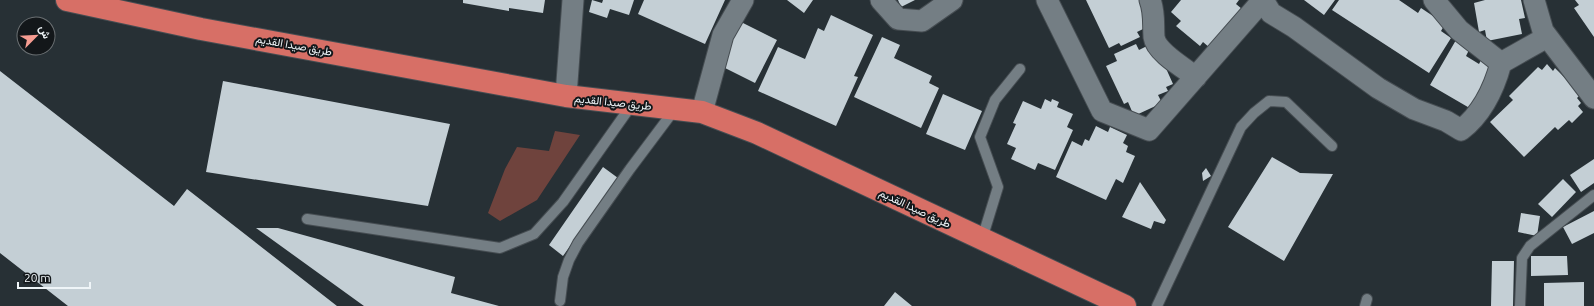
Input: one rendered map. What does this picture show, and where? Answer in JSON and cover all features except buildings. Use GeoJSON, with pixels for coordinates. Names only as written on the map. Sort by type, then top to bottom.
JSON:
{"type":"FeatureCollection","features":[{"type":"Feature","properties":{"kind":"highway","name":"طريق صيدا القديم"},"geometry":{"type":"LineString","coordinates":[[67,0],[201,29],[566,96],[702,112],[757,133],[1125,306]]}},
{"type":"Feature","properties":{"kind":"street"},"geometry":{"type":"LineString","coordinates":[[566,96],[573,0]]}},
{"type":"Feature","properties":{"kind":"street"},"geometry":{"type":"LineString","coordinates":[[702,112],[722,35],[743,0]]}},
{"type":"Feature","properties":{"kind":"street"},"geometry":{"type":"LineString","coordinates":[[881,0],[898,19],[922,21],[952,0]]}},
{"type":"Feature","properties":{"kind":"street"},"geometry":{"type":"LineString","coordinates":[[1047,0],[1102,111],[1149,130],[1262,0],[1271,13],[1294,27],[1378,88],[1414,109],[1446,121],[1461,130],[1472,121],[1485,103],[1495,86],[1501,63],[1547,36]]}},
{"type":"Feature","properties":{"kind":"street"},"geometry":{"type":"LineString","coordinates":[[1150,0],[1154,10],[1154,39],[1164,54],[1196,77]]}},
{"type":"Feature","properties":{"kind":"street"},"geometry":{"type":"LineString","coordinates":[[1434,0],[1458,30],[1501,63]]}},
{"type":"Feature","properties":{"kind":"street"},"geometry":{"type":"LineString","coordinates":[[1534,0],[1543,31],[1594,98]]}},
{"type":"Feature","properties":{"kind":"lane"},"geometry":{"type":"LineString","coordinates":[[982,239],[998,187],[980,137],[995,100],[1020,69]]}},
{"type":"Feature","properties":{"kind":"lane"},"geometry":{"type":"LineString","coordinates":[[1157,306],[1241,128],[1254,113],[1268,101],[1286,102],[1332,146]]}},
{"type":"Feature","properties":{"kind":"lane"},"geometry":{"type":"LineString","coordinates":[[307,219],[500,248],[534,234],[563,202],[633,104]]}},
{"type":"Feature","properties":{"kind":"lane"},"geometry":{"type":"LineString","coordinates":[[560,302],[564,277],[569,260],[578,243],[630,169],[675,109]]}},
{"type":"Feature","properties":{"kind":"lane"},"geometry":{"type":"LineString","coordinates":[[1520,306],[1522,258],[1530,246],[1594,195]]}},
{"type":"Feature","properties":{"kind":"shaded area"},"geometry":{"type":"Polygon","coordinates":[[[555,131],[580,135],[537,200],[500,221],[488,213],[505,169],[517,147],[549,151],[555,131]]]}}]}
